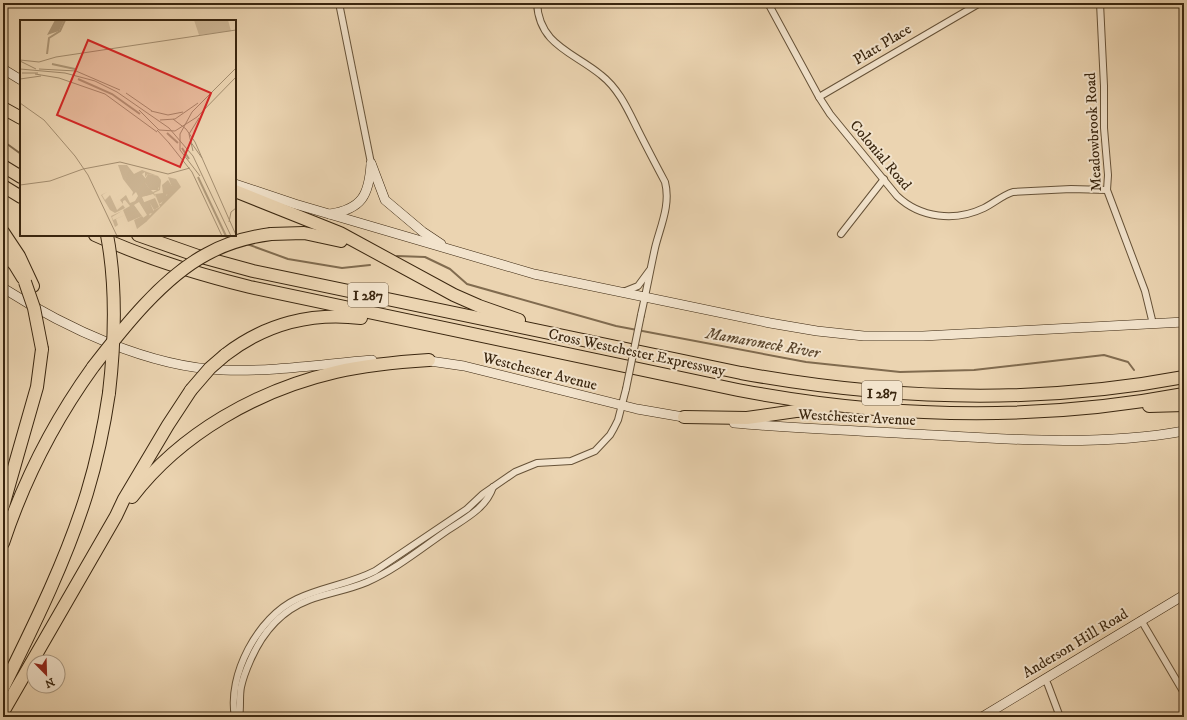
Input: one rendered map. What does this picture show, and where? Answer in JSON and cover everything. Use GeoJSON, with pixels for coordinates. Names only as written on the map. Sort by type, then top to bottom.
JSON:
{"type":"FeatureCollection","features":[{"type":"Feature","properties":{"kind":"highway"},"geometry":{"type":"LineString","coordinates":[[3,108],[20,117]]}},
{"type":"Feature","properties":{"kind":"highway"},"geometry":{"type":"LineString","coordinates":[[3,166],[20,176]]}},
{"type":"Feature","properties":{"kind":"highway"},"geometry":{"type":"LineString","coordinates":[[3,186],[20,196]]}},
{"type":"Feature","properties":{"kind":"highway"},"geometry":{"type":"LineString","coordinates":[[236,191],[351,238],[449,293],[479,306],[583,340]]}},
{"type":"Feature","properties":{"kind":"highway"},"geometry":{"type":"LineString","coordinates":[[3,232],[19,256],[29,284],[42,349],[37,387],[3,506]]}},
{"type":"Feature","properties":{"kind":"highway"},"geometry":{"type":"LineString","coordinates":[[3,543],[19,499],[41,452],[66,407],[93,367],[136,315],[160,290],[187,267],[206,254],[228,244],[250,238],[271,234],[304,234],[339,240],[367,251],[410,272]]}},
{"type":"Feature","properties":{"kind":"highway","name":"Cross Westchester Expressway"},"geometry":{"type":"LineString","coordinates":[[97,236],[161,262],[221,280],[278,294],[749,392],[806,402],[875,409],[940,413],[992,413],[1086,408],[1184,394]]}},
{"type":"Feature","properties":{"kind":"highway"},"geometry":{"type":"LineString","coordinates":[[3,688],[51,585],[81,512],[98,456],[109,393],[113,358],[114,314],[112,272],[107,236]]}},
{"type":"Feature","properties":{"kind":"highway","name":"Cross Westchester Expressway"},"geometry":{"type":"LineString","coordinates":[[141,236],[193,254],[253,271],[583,340],[786,381],[832,388],[900,394],[962,396],[1038,394],[1112,388],[1184,377]]}},
{"type":"Feature","properties":{"kind":"highway"},"geometry":{"type":"LineString","coordinates":[[3,252],[29,284]]}},
{"type":"Feature","properties":{"kind":"highway"},"geometry":{"type":"LineString","coordinates":[[3,712],[116,516],[124,499],[168,425],[191,390],[210,368],[225,354],[248,339],[267,330],[293,321],[310,318],[345,316],[432,326]]}},
{"type":"Feature","properties":{"kind":"highway"},"geometry":{"type":"LineString","coordinates":[[116,516],[145,481],[172,455],[203,430],[248,404],[291,385],[335,372],[381,364],[429,360]]}},
{"type":"Feature","properties":{"kind":"highway"},"geometry":{"type":"LineString","coordinates":[[1086,408],[1184,405]]}},
{"type":"Feature","properties":{"kind":"highway"},"geometry":{"type":"LineString","coordinates":[[684,417],[747,418],[796,411],[875,409]]}},
{"type":"Feature","properties":{"kind":"main road"},"geometry":{"type":"LineString","coordinates":[[3,69],[20,79]]}},
{"type":"Feature","properties":{"kind":"main road"},"geometry":{"type":"LineString","coordinates":[[329,214],[349,209],[361,200],[369,187],[371,163]]}},
{"type":"Feature","properties":{"kind":"main road"},"geometry":{"type":"LineString","coordinates":[[371,163],[382,194],[387,203],[430,237],[453,250]]}},
{"type":"Feature","properties":{"kind":"main road"},"geometry":{"type":"LineString","coordinates":[[236,184],[329,214],[534,274],[822,332],[864,336],[923,336],[1184,322]]}},
{"type":"Feature","properties":{"kind":"main road","name":"Westchester Avenue"},"geometry":{"type":"LineString","coordinates":[[3,288],[32,306],[86,333],[141,354],[186,366],[221,370],[245,370],[395,359],[429,360],[464,366],[621,406],[684,417],[766,426],[979,437],[1086,440],[1144,436],[1184,431]]}},
{"type":"Feature","properties":{"kind":"main road","name":"Anderson Hill Road"},"geometry":{"type":"LineString","coordinates":[[982,717],[1184,595]]}},
{"type":"Feature","properties":{"kind":"street"},"geometry":{"type":"LineString","coordinates":[[339,3],[371,163]]}},
{"type":"Feature","properties":{"kind":"street"},"geometry":{"type":"LineString","coordinates":[[235,717],[235,685],[245,658],[253,639],[274,615],[295,599],[362,577],[375,571],[467,509],[483,494],[515,472],[537,463],[571,461],[595,452],[610,435],[618,420],[626,389],[651,268],[667,204],[667,189],[665,182],[615,89],[601,75],[564,51],[548,37],[537,10],[537,3]]}},
{"type":"Feature","properties":{"kind":"street","name":"Colonial Road"},"geometry":{"type":"LineString","coordinates":[[768,3],[819,97],[830,114],[897,196],[905,204],[914,209],[924,213],[950,216],[968,214],[983,208],[1008,193],[1014,192],[1071,189],[1107,190]]}},
{"type":"Feature","properties":{"kind":"street","name":"Platt Place"},"geometry":{"type":"LineString","coordinates":[[819,97],[980,3]]}},
{"type":"Feature","properties":{"kind":"street","name":"Meadowbrook Road"},"geometry":{"type":"LineString","coordinates":[[1100,3],[1104,86],[1104,128],[1108,175],[1107,190],[1144,291],[1153,324]]}},
{"type":"Feature","properties":{"kind":"street"},"geometry":{"type":"LineString","coordinates":[[840,234],[884,179]]}},
{"type":"Feature","properties":{"kind":"street"},"geometry":{"type":"LineString","coordinates":[[622,292],[638,286],[651,268]]}},
{"type":"Feature","properties":{"kind":"street"},"geometry":{"type":"LineString","coordinates":[[239,717],[240,696],[244,677],[260,641],[266,631],[276,620],[300,604],[357,586],[385,572],[475,512],[491,494],[493,487]]}},
{"type":"Feature","properties":{"kind":"street"},"geometry":{"type":"LineString","coordinates":[[1141,620],[1181,681],[1184,693]]}},
{"type":"Feature","properties":{"kind":"street"},"geometry":{"type":"LineString","coordinates":[[1045,679],[1060,717]]}},
{"type":"Feature","properties":{"kind":"waterway","name":"Mamaroneck River"},"geometry":{"type":"LineString","coordinates":[[3,141],[20,153]]}},
{"type":"Feature","properties":{"kind":"waterway","name":"Mamaroneck River"},"geometry":{"type":"LineString","coordinates":[[225,236],[231,238]]}},
{"type":"Feature","properties":{"kind":"waterway","name":"Mamaroneck River"},"geometry":{"type":"LineString","coordinates":[[247,244],[288,259],[342,268],[370,265]]}},
{"type":"Feature","properties":{"kind":"waterway","name":"Mamaroneck River"},"geometry":{"type":"LineString","coordinates":[[397,256],[425,257],[450,269],[467,284],[616,326],[806,362],[900,372],[974,370],[1104,355],[1128,362],[1134,370]]}}]}
